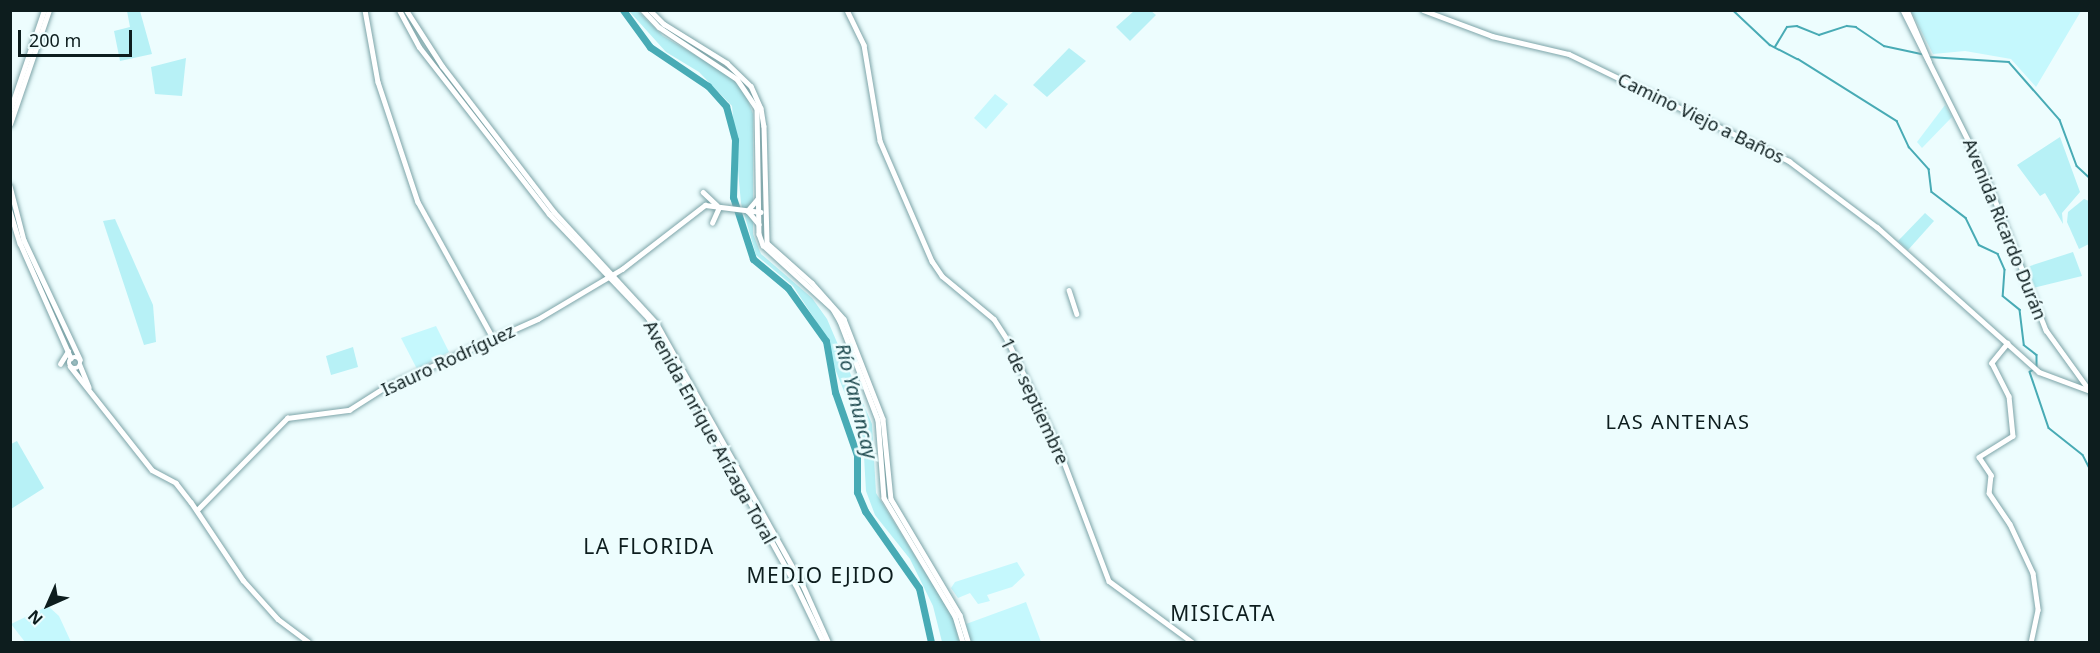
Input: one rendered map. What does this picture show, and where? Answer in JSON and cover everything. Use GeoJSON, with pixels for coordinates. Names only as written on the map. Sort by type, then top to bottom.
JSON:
{"type":"FeatureCollection","features":[{"type":"Feature","properties":{"kind":"main road","name":"Avenida Enrique Arízaga Toral"},"geometry":{"type":"LineString","coordinates":[[399,10],[419,47],[542,206],[644,305],[661,331],[802,584],[828,642]]}},
{"type":"Feature","properties":{"kind":"main road","name":"Avenida Enrique Arízaga Toral"},"geometry":{"type":"LineString","coordinates":[[406,10],[442,66],[549,204],[612,276],[657,333],[795,584],[823,642]]}},
{"type":"Feature","properties":{"kind":"street"},"geometry":{"type":"LineString","coordinates":[[10,110],[44,10]]}},
{"type":"Feature","properties":{"kind":"street"},"geometry":{"type":"LineString","coordinates":[[10,124],[49,10]]}},
{"type":"Feature","properties":{"kind":"street"},"geometry":{"type":"LineString","coordinates":[[365,10],[378,82],[418,202],[493,338]]}},
{"type":"Feature","properties":{"kind":"street"},"geometry":{"type":"LineString","coordinates":[[643,10],[659,27],[722,66],[745,86],[758,117],[759,196],[764,234],[771,250],[812,283],[844,320],[883,418],[891,499],[960,615],[969,642]]}},
{"type":"Feature","properties":{"kind":"street"},"geometry":{"type":"LineString","coordinates":[[650,10],[664,24],[727,63],[751,86],[761,108],[764,126],[762,212],[759,234],[768,252],[833,309],[840,321],[878,420],[884,498],[950,606],[963,642]]}},
{"type":"Feature","properties":{"kind":"street","name":"1 de septiembre"},"geometry":{"type":"LineString","coordinates":[[847,10],[864,45],[880,141],[932,261],[942,276],[994,318],[1007,339],[1059,446],[1109,581],[1192,642]]}},
{"type":"Feature","properties":{"kind":"street","name":"Camino Viejo a Baños"},"geometry":{"type":"LineString","coordinates":[[1423,10],[1492,36],[1569,54],[1780,156],[1877,227],[2039,372],[2090,391]]}},
{"type":"Feature","properties":{"kind":"street","name":"Avenida Ricardo Durán"},"geometry":{"type":"LineString","coordinates":[[1905,10],[1984,172],[2046,330],[2090,391]]}},
{"type":"Feature","properties":{"kind":"street"},"geometry":{"type":"LineString","coordinates":[[10,186],[19,227],[80,362],[91,392]]}},
{"type":"Feature","properties":{"kind":"street"},"geometry":{"type":"LineString","coordinates":[[703,192],[719,207],[762,212]]}},
{"type":"Feature","properties":{"kind":"street"},"geometry":{"type":"LineString","coordinates":[[748,211],[759,196]]}},
{"type":"Feature","properties":{"kind":"street","name":"Isauro Rodríguez"},"geometry":{"type":"LineString","coordinates":[[197,510],[284,420],[356,407],[385,387],[561,307],[612,276],[705,205],[719,207]]}},
{"type":"Feature","properties":{"kind":"street"},"geometry":{"type":"LineString","coordinates":[[712,223],[719,207]]}},
{"type":"Feature","properties":{"kind":"street"},"geometry":{"type":"LineString","coordinates":[[10,211],[20,243],[68,345],[70,366],[152,470],[176,483],[197,510],[243,580],[278,619],[308,642]]}},
{"type":"Feature","properties":{"kind":"street"},"geometry":{"type":"LineString","coordinates":[[748,211],[759,224]]}},
{"type":"Feature","properties":{"kind":"street"},"geometry":{"type":"LineString","coordinates":[[1069,290],[1077,314]]}},
{"type":"Feature","properties":{"kind":"street"},"geometry":{"type":"LineString","coordinates":[[2008,343],[1992,363],[2008,393],[2013,436],[1978,457],[1991,475],[1989,494],[2010,524],[2033,573],[2038,610],[2031,642]]}},
{"type":"Feature","properties":{"kind":"street"},"geometry":{"type":"LineString","coordinates":[[60,364],[68,345]]}},
{"type":"Feature","properties":{"kind":"street"},"geometry":{"type":"LineString","coordinates":[[71,358],[80,362]]}},
{"type":"Feature","properties":{"kind":"street"},"geometry":{"type":"LineString","coordinates":[[70,366],[76,369],[80,362]]}},
{"type":"Feature","properties":{"kind":"shaded area"},"geometry":{"type":"Polygon","coordinates":[[[127,11],[140,11],[152,54],[120,61],[114,31],[130,27],[127,11]]]}},
{"type":"Feature","properties":{"kind":"shaded area"},"geometry":{"type":"Polygon","coordinates":[[[629,11],[638,11],[663,36],[729,75],[746,95],[753,114],[753,234],[761,254],[812,298],[827,319],[872,424],[876,493],[954,619],[959,642],[942,642],[933,606],[910,559],[875,515],[866,491],[863,439],[816,321],[793,286],[756,255],[741,203],[732,106],[699,72],[666,52],[629,11]]]}},
{"type":"Feature","properties":{"kind":"shaded area"},"geometry":{"type":"Polygon","coordinates":[[[1134,11],[1151,11],[1156,15],[1130,41],[1116,27],[1134,11]]]}},
{"type":"Feature","properties":{"kind":"shaded area"},"geometry":{"type":"Polygon","coordinates":[[[1911,11],[2081,11],[2036,87],[2011,59],[1965,51],[1933,54],[1911,11]]]}},
{"type":"Feature","properties":{"kind":"shaded area"},"geometry":{"type":"Polygon","coordinates":[[[1069,48],[1086,61],[1047,97],[1033,85],[1069,48]]]}},
{"type":"Feature","properties":{"kind":"shaded area"},"geometry":{"type":"Polygon","coordinates":[[[186,58],[182,96],[155,94],[151,67],[186,58]]]}},
{"type":"Feature","properties":{"kind":"shaded area"},"geometry":{"type":"Polygon","coordinates":[[[995,94],[1008,104],[986,129],[974,118],[995,94]]]}},
{"type":"Feature","properties":{"kind":"shaded area"},"geometry":{"type":"Polygon","coordinates":[[[1945,105],[1952,117],[1922,148],[1917,142],[1945,105]]]}},
{"type":"Feature","properties":{"kind":"shaded area"},"geometry":{"type":"Polygon","coordinates":[[[2060,137],[2080,192],[2062,213],[2063,224],[2045,193],[2040,196],[2017,165],[2060,137]]]}},
{"type":"Feature","properties":{"kind":"shaded area"},"geometry":{"type":"Polygon","coordinates":[[[2084,199],[2089,201],[2089,244],[2079,249],[2067,222],[2068,212],[2084,199]]]}},
{"type":"Feature","properties":{"kind":"shaded area"},"geometry":{"type":"Polygon","coordinates":[[[1925,213],[1934,221],[1908,250],[1898,241],[1925,213]]]}},
{"type":"Feature","properties":{"kind":"shaded area"},"geometry":{"type":"Polygon","coordinates":[[[115,219],[153,305],[156,342],[144,345],[103,221],[115,219]]]}},
{"type":"Feature","properties":{"kind":"shaded area"},"geometry":{"type":"Polygon","coordinates":[[[2073,252],[2082,276],[2033,288],[2027,267],[2073,252]]]}},
{"type":"Feature","properties":{"kind":"shaded area"},"geometry":{"type":"Polygon","coordinates":[[[436,326],[449,352],[417,369],[401,338],[436,326]]]}},
{"type":"Feature","properties":{"kind":"shaded area"},"geometry":{"type":"Polygon","coordinates":[[[353,347],[358,367],[331,375],[326,356],[353,347]]]}},
{"type":"Feature","properties":{"kind":"shaded area"},"geometry":{"type":"Polygon","coordinates":[[[17,441],[44,488],[11,509],[11,444],[17,441]]]}},
{"type":"Feature","properties":{"kind":"shaded area"},"geometry":{"type":"Polygon","coordinates":[[[1017,562],[1025,575],[1012,587],[987,595],[990,601],[978,604],[970,593],[958,598],[951,588],[955,582],[1017,562]]]}},
{"type":"Feature","properties":{"kind":"shaded area"},"geometry":{"type":"Polygon","coordinates":[[[1026,602],[1041,642],[970,642],[966,624],[1026,602]]]}},
{"type":"Feature","properties":{"kind":"shaded area"},"geometry":{"type":"Polygon","coordinates":[[[48,606],[59,616],[71,642],[25,642],[11,624],[48,606]]]}},
{"type":"Feature","properties":{"kind":"waterway","name":"Río Yanuncay"},"geometry":{"type":"LineString","coordinates":[[623,10],[650,47],[708,86],[726,106],[735,140],[733,197],[753,259],[788,288],[826,341],[835,392],[857,455],[857,492],[865,511],[919,588],[931,642]]}},
{"type":"Feature","properties":{"kind":"waterway"},"geometry":{"type":"LineString","coordinates":[[1733,10],[1770,45],[1798,59],[1897,121],[1909,147],[1929,169],[1932,192],[1966,218],[1979,245],[1998,254],[2005,270],[2003,296],[2020,310],[2024,345],[2037,355],[2037,367]]}},
{"type":"Feature","properties":{"kind":"waterway"},"geometry":{"type":"LineString","coordinates":[[1775,47],[1787,27],[1797,26],[1819,35],[1847,26],[1856,27],[1884,46],[1922,54]]}},
{"type":"Feature","properties":{"kind":"waterway"},"geometry":{"type":"LineString","coordinates":[[1929,57],[2009,62],[2060,120],[2077,166],[2090,178]]}},
{"type":"Feature","properties":{"kind":"waterway"},"geometry":{"type":"LineString","coordinates":[[2034,370],[2030,372],[2049,428],[2083,455],[2090,469]]}},
{"type":"Feature","properties":{"kind":"district","name":"LAS ANTENAS"},"geometry":{"type":"Point","coordinates":[1678,421]}},
{"type":"Feature","properties":{"kind":"district","name":"LA FLORIDA"},"geometry":{"type":"Point","coordinates":[649,546]}},
{"type":"Feature","properties":{"kind":"district","name":"MEDIO EJIDO"},"geometry":{"type":"Point","coordinates":[821,575]}},
{"type":"Feature","properties":{"kind":"district","name":"MISICATA"},"geometry":{"type":"Point","coordinates":[1223,613]}}]}
